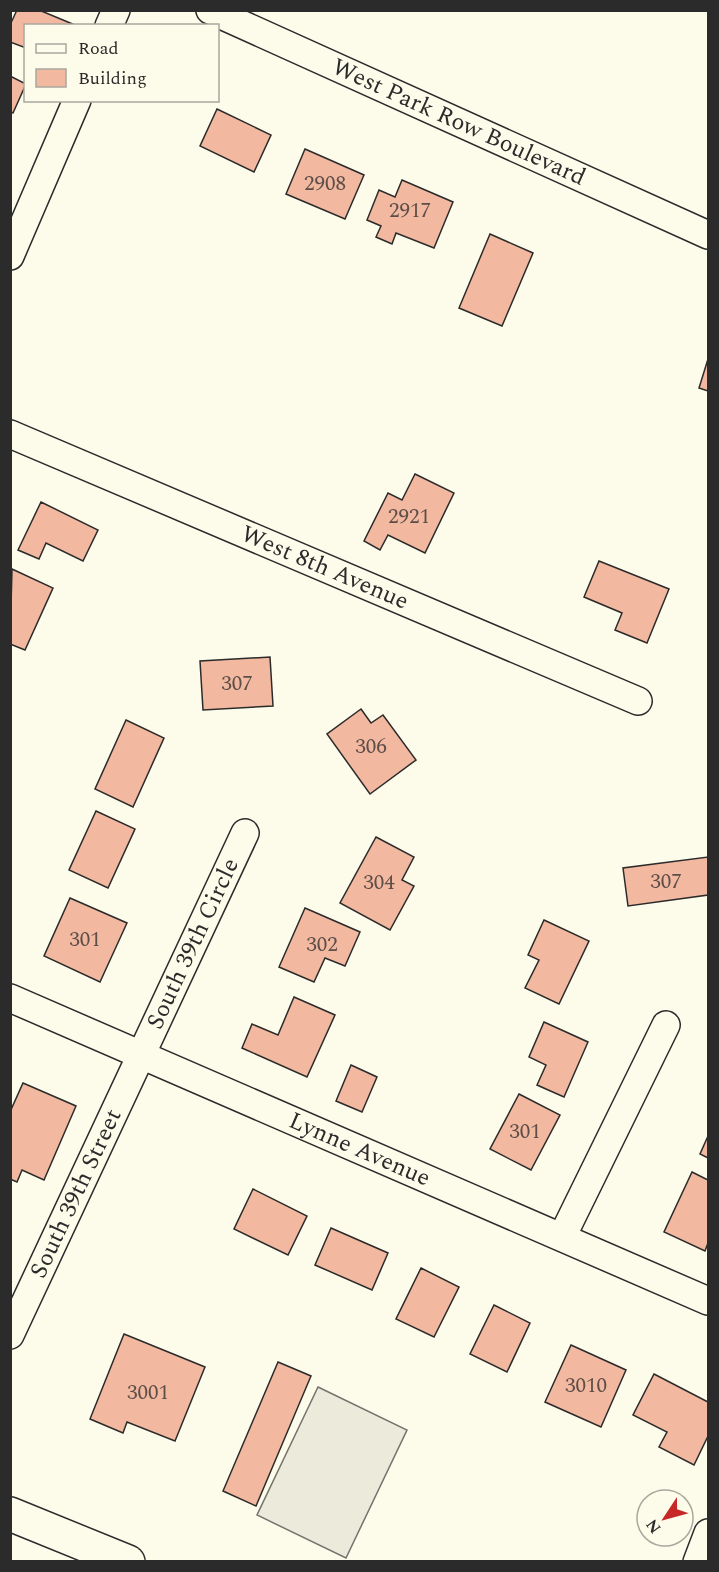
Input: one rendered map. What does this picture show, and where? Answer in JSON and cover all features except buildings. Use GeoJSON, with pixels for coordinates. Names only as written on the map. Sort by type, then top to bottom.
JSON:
{"type":"FeatureCollection","features":[{"type":"Feature","properties":{"kind":"main road"},"geometry":{"type":"LineString","coordinates":[[10,1514],[128,1562]]}},
{"type":"Feature","properties":{"kind":"street"},"geometry":{"type":"LineString","coordinates":[[110,24],[116,10]]}},
{"type":"Feature","properties":{"kind":"street","name":"West Park Row Boulevard"},"geometry":{"type":"LineString","coordinates":[[210,10],[708,235]]}},
{"type":"Feature","properties":{"kind":"street"},"geometry":{"type":"LineString","coordinates":[[10,256],[76,102]]}},
{"type":"Feature","properties":{"kind":"street","name":"West 8th Avenue"},"geometry":{"type":"LineString","coordinates":[[10,434],[638,701]]}},
{"type":"Feature","properties":{"kind":"street","name":"South 39th Circle"},"geometry":{"type":"LineString","coordinates":[[140,1053],[245,833]]}},
{"type":"Feature","properties":{"kind":"street","name":"Lynne Avenue"},"geometry":{"type":"LineString","coordinates":[[10,998],[708,1301]]}},
{"type":"Feature","properties":{"kind":"street"},"geometry":{"type":"LineString","coordinates":[[562,1237],[666,1025]]}},
{"type":"Feature","properties":{"kind":"street","name":"South 39th Street"},"geometry":{"type":"LineString","coordinates":[[10,1335],[140,1053]]}},
{"type":"Feature","properties":{"kind":"street"},"geometry":{"type":"LineString","coordinates":[[697,1562],[708,1533]]}},
{"type":"Feature","properties":{"kind":"shaded area"},"geometry":{"type":"Polygon","coordinates":[[[318,1387],[407,1430],[346,1558],[257,1515],[318,1387]]]}}]}
